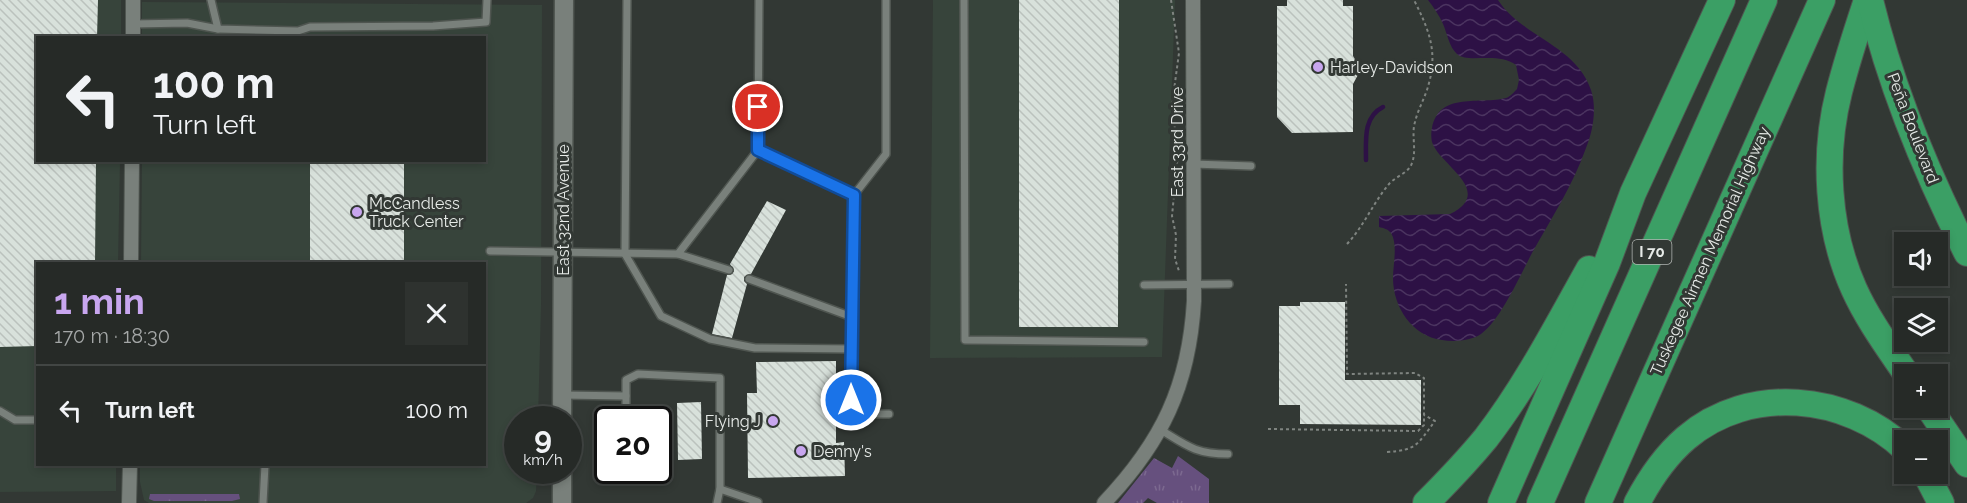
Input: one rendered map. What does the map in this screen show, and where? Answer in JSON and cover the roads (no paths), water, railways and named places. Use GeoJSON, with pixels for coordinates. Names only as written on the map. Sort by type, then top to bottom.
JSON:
{"type":"FeatureCollection","features":[{"type":"Feature","properties":{"kind":"highway"},"geometry":{"type":"LineString","coordinates":[[1501,503],[1607,263],[1633,193],[1722,0]]}},
{"type":"Feature","properties":{"kind":"highway","name":"I 70"},"geometry":{"type":"LineString","coordinates":[[1540,503],[1764,0]]}},
{"type":"Feature","properties":{"kind":"highway","name":"Tuskegee Airmen Memorial Highway"},"geometry":{"type":"LineString","coordinates":[[1598,503],[1822,0]]}},
{"type":"Feature","properties":{"kind":"highway"},"geometry":{"type":"LineString","coordinates":[[1868,0],[1838,93],[1834,115],[1830,164],[1832,207],[1839,246],[1854,289],[1868,316],[1900,364]]}},
{"type":"Feature","properties":{"kind":"highway","name":"Peña Boulevard"},"geometry":{"type":"LineString","coordinates":[[1868,0],[1887,62],[1923,159],[1967,253]]}},
{"type":"Feature","properties":{"kind":"highway"},"geometry":{"type":"LineString","coordinates":[[1426,503],[1486,438],[1514,398],[1633,193]]}},
{"type":"Feature","properties":{"kind":"highway"},"geometry":{"type":"LineString","coordinates":[[1637,503],[1657,469],[1687,437],[1719,417],[1749,406],[1798,402],[1839,410],[1860,417],[1894,439]]}},
{"type":"Feature","properties":{"kind":"highway"},"geometry":{"type":"LineString","coordinates":[[1936,418],[1967,464]]}},
{"type":"Feature","properties":{"kind":"highway"},"geometry":{"type":"LineString","coordinates":[[1931,484],[1941,503]]}},
{"type":"Feature","properties":{"kind":"street"},"geometry":{"type":"LineString","coordinates":[[133,0],[133,31]]}},
{"type":"Feature","properties":{"kind":"street","name":"East 32nd Avenue"},"geometry":{"type":"LineString","coordinates":[[562,406],[564,0]]}},
{"type":"Feature","properties":{"kind":"street","name":"East 33rd Drive"},"geometry":{"type":"LineString","coordinates":[[1104,503],[1139,463],[1161,429],[1178,389],[1188,354],[1192,331],[1194,285],[1193,0]]}},
{"type":"Feature","properties":{"kind":"street"},"geometry":{"type":"LineString","coordinates":[[131,262],[132,162]]}},
{"type":"Feature","properties":{"kind":"street"},"geometry":{"type":"LineString","coordinates":[[129,503],[130,466]]}},
{"type":"Feature","properties":{"kind":"street"},"geometry":{"type":"LineString","coordinates":[[562,484],[562,503]]}},
{"type":"Feature","properties":{"kind":"lane"},"geometry":{"type":"LineString","coordinates":[[211,0],[218,29]]}},
{"type":"Feature","properties":{"kind":"lane"},"geometry":{"type":"LineString","coordinates":[[133,31],[187,23],[218,29],[298,31],[310,27],[433,26],[486,22],[486,0]]}},
{"type":"Feature","properties":{"kind":"lane"},"geometry":{"type":"LineString","coordinates":[[627,0],[625,254],[661,316],[710,339],[755,348],[852,349]]}},
{"type":"Feature","properties":{"kind":"lane"},"geometry":{"type":"LineString","coordinates":[[678,254],[758,150],[759,0]]}},
{"type":"Feature","properties":{"kind":"lane"},"geometry":{"type":"LineString","coordinates":[[886,0],[886,154],[854,195],[851,400],[878,414],[889,414]]}},
{"type":"Feature","properties":{"kind":"lane"},"geometry":{"type":"LineString","coordinates":[[964,0],[965,340],[1144,342]]}},
{"type":"Feature","properties":{"kind":"lane"},"geometry":{"type":"LineString","coordinates":[[758,150],[854,195]]}},
{"type":"Feature","properties":{"kind":"lane"},"geometry":{"type":"LineString","coordinates":[[1193,164],[1251,166]]}},
{"type":"Feature","properties":{"kind":"lane"},"geometry":{"type":"LineString","coordinates":[[490,251],[678,254],[729,270]]}},
{"type":"Feature","properties":{"kind":"lane"},"geometry":{"type":"LineString","coordinates":[[749,279],[852,317]]}},
{"type":"Feature","properties":{"kind":"lane"},"geometry":{"type":"LineString","coordinates":[[1144,285],[1229,284]]}},
{"type":"Feature","properties":{"kind":"lane"},"geometry":{"type":"LineString","coordinates":[[626,406],[626,380],[638,374],[720,378],[720,489],[717,503]]}},
{"type":"Feature","properties":{"kind":"lane"},"geometry":{"type":"LineString","coordinates":[[562,395],[626,396]]}},
{"type":"Feature","properties":{"kind":"lane"},"geometry":{"type":"LineString","coordinates":[[0,411],[15,420],[36,420]]}},
{"type":"Feature","properties":{"kind":"lane"},"geometry":{"type":"LineString","coordinates":[[1161,429],[1194,450],[1211,454],[1228,454]]}},
{"type":"Feature","properties":{"kind":"lane"},"geometry":{"type":"LineString","coordinates":[[263,503],[265,466]]}},
{"type":"Feature","properties":{"kind":"lane"},"geometry":{"type":"LineString","coordinates":[[720,489],[758,502]]}},
{"type":"Feature","properties":{"kind":"water"},"geometry":{"type":"Polygon","coordinates":[[[1428,0],[1498,0],[1508,13],[1574,62],[1584,75],[1594,104],[1591,134],[1581,162],[1510,296],[1488,328],[1477,336],[1462,340],[1447,341],[1431,337],[1422,333],[1406,318],[1396,299],[1394,289],[1393,238],[1391,233],[1379,227],[1379,216],[1450,214],[1463,205],[1468,196],[1466,187],[1432,142],[1432,129],[1436,116],[1452,104],[1507,97],[1517,89],[1519,80],[1516,65],[1509,61],[1468,58],[1457,54],[1450,44],[1440,18],[1428,0]]]}},
{"type":"Feature","properties":{"kind":"waterway"},"geometry":{"type":"LineString","coordinates":[[1366,160],[1366,137],[1369,123],[1377,111],[1383,107]]}},
{"type":"Feature","properties":{"kind":"place","name":"Harley-Davidson"},"geometry":{"type":"Point","coordinates":[1318,67]}},
{"type":"Feature","properties":{"kind":"place","name":"McCandless Truck Center"},"geometry":{"type":"Point","coordinates":[357,212]}},
{"type":"Feature","properties":{"kind":"place","name":"Flying J"},"geometry":{"type":"Point","coordinates":[773,421]}},
{"type":"Feature","properties":{"kind":"place","name":"Denny's"},"geometry":{"type":"Point","coordinates":[801,451]}}]}
